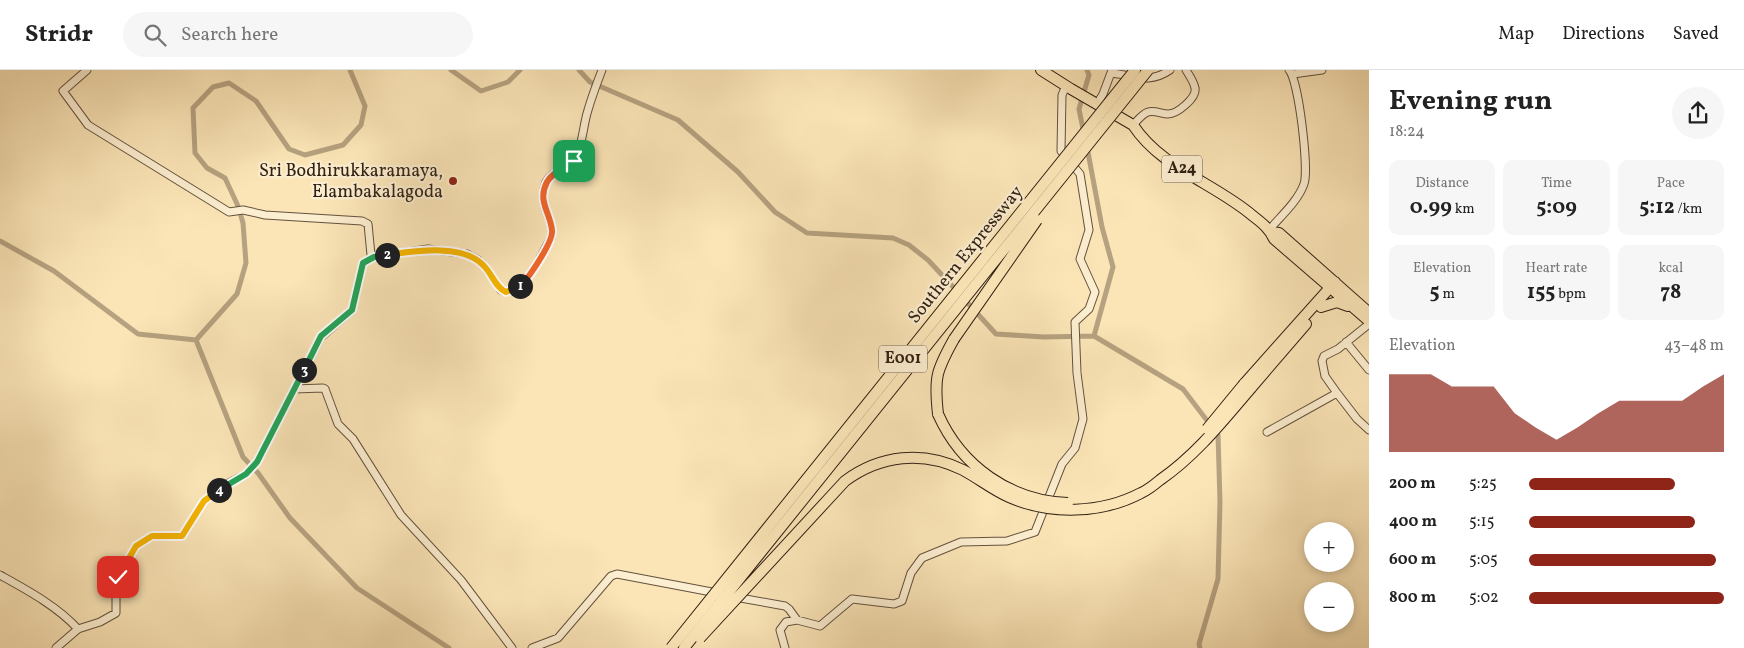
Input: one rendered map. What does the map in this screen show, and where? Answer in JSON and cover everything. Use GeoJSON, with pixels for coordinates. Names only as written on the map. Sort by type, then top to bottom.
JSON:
{"type":"FeatureCollection","features":[{"type":"Feature","properties":{"kind":"highway","name":"A24"},"geometry":{"type":"LineString","coordinates":[[1041,70],[1133,125],[1162,157],[1240,205],[1270,231],[1274,239],[1316,275],[1369,312]]}},
{"type":"Feature","properties":{"kind":"highway","name":"Southern Expressway"},"geometry":{"type":"LineString","coordinates":[[671,648],[1135,70]]}},
{"type":"Feature","properties":{"kind":"highway","name":"Southern Expressway"},"geometry":{"type":"LineString","coordinates":[[684,648],[1148,70]]}},
{"type":"Feature","properties":{"kind":"highway"},"geometry":{"type":"LineString","coordinates":[[1082,153],[954,339],[937,372],[935,386],[938,414],[944,428],[962,454],[995,481],[1029,497],[1078,503],[1119,496],[1142,487],[1159,476],[1196,443],[1334,286]]}},
{"type":"Feature","properties":{"kind":"highway","name":"A24"},"geometry":{"type":"LineString","coordinates":[[1270,231],[1278,233],[1334,286],[1369,323]]}},
{"type":"Feature","properties":{"kind":"highway"},"geometry":{"type":"LineString","coordinates":[[1316,275],[1318,289],[1317,306]]}},
{"type":"Feature","properties":{"kind":"highway"},"geometry":{"type":"LineString","coordinates":[[1317,306],[1337,302],[1356,310]]}},
{"type":"Feature","properties":{"kind":"highway"},"geometry":{"type":"LineString","coordinates":[[691,648],[828,498],[857,472],[896,458],[928,458],[961,469],[1007,496],[1025,503],[1048,508],[1085,509],[1109,506],[1144,492],[1180,466],[1204,442],[1247,386]]}},
{"type":"Feature","properties":{"kind":"street"},"geometry":{"type":"LineString","coordinates":[[87,70],[63,91],[88,125],[229,212],[243,210],[265,215],[362,221],[368,224],[371,255],[374,257]]}},
{"type":"Feature","properties":{"kind":"street"},"geometry":{"type":"LineString","coordinates":[[56,648],[78,629],[100,622],[116,613],[118,577],[136,546],[152,536],[182,536],[204,501],[229,483],[246,474],[257,462],[321,336],[352,310],[363,263],[374,257],[428,249],[467,254],[478,260],[485,267],[501,290],[506,292],[520,286],[532,273],[551,238],[552,231],[542,200],[547,182],[554,173],[570,165],[578,154],[592,97],[602,70]]}},
{"type":"Feature","properties":{"kind":"street"},"geometry":{"type":"LineString","coordinates":[[1094,103],[1112,71],[1152,79],[1170,70]]}},
{"type":"Feature","properties":{"kind":"street"},"geometry":{"type":"LineString","coordinates":[[1133,125],[1148,112],[1170,114],[1179,110],[1189,101],[1195,93],[1195,88],[1186,70]]}},
{"type":"Feature","properties":{"kind":"street"},"geometry":{"type":"LineString","coordinates":[[1270,231],[1305,182],[1303,137],[1298,98],[1291,72],[1322,70]]}},
{"type":"Feature","properties":{"kind":"street"},"geometry":{"type":"LineString","coordinates":[[785,648],[780,630],[786,622],[797,620],[820,626],[852,599],[894,604],[902,601],[911,573],[922,558],[961,542],[1007,541],[1035,532],[1062,464],[1075,448],[1083,419],[1075,349],[1075,322],[1089,309],[1095,292],[1080,259],[1089,230],[1080,178],[1061,151],[1062,96],[1068,87]]}},
{"type":"Feature","properties":{"kind":"street"},"geometry":{"type":"LineString","coordinates":[[1369,323],[1338,349],[1324,356],[1322,361],[1325,376],[1357,419],[1369,430]]}},
{"type":"Feature","properties":{"kind":"street"},"geometry":{"type":"LineString","coordinates":[[1346,342],[1369,370]]}},
{"type":"Feature","properties":{"kind":"street"},"geometry":{"type":"LineString","coordinates":[[294,389],[325,389],[338,424],[353,439],[401,515],[461,580],[512,648]]}},
{"type":"Feature","properties":{"kind":"street"},"geometry":{"type":"LineString","coordinates":[[1267,432],[1337,393]]}},
{"type":"Feature","properties":{"kind":"street"},"geometry":{"type":"LineString","coordinates":[[0,574],[68,619],[78,629]]}},
{"type":"Feature","properties":{"kind":"street"},"geometry":{"type":"LineString","coordinates":[[532,648],[558,638],[611,576],[617,574],[785,606],[797,620]]}},
{"type":"Feature","properties":{"kind":"waterway"},"geometry":{"type":"LineString","coordinates":[[196,340],[237,294],[246,263],[243,223],[238,206],[225,178],[207,168],[195,153],[193,108],[213,87],[229,83],[256,101],[289,149],[305,155],[343,145],[361,125],[365,106],[350,70]]}},
{"type":"Feature","properties":{"kind":"waterway"},"geometry":{"type":"LineString","coordinates":[[451,70],[481,91],[508,82],[520,70]]}},
{"type":"Feature","properties":{"kind":"waterway"},"geometry":{"type":"LineString","coordinates":[[579,70],[590,82],[678,120],[738,172],[775,212],[807,233],[893,238],[909,245],[928,260],[957,291]]}},
{"type":"Feature","properties":{"kind":"waterway"},"geometry":{"type":"LineString","coordinates":[[1084,134],[1079,109],[1089,75],[1087,70]]}},
{"type":"Feature","properties":{"kind":"waterway"},"geometry":{"type":"LineString","coordinates":[[1087,147],[1102,227],[1113,267],[1094,336]]}},
{"type":"Feature","properties":{"kind":"waterway"},"geometry":{"type":"LineString","coordinates":[[0,241],[54,271],[138,334],[196,340],[243,457],[258,473],[290,518],[357,588],[449,648]]}},
{"type":"Feature","properties":{"kind":"waterway"},"geometry":{"type":"LineString","coordinates":[[964,299],[996,334],[1044,337],[1094,336],[1183,389],[1218,435],[1220,502],[1218,579],[1199,644],[1200,648]]}},
{"type":"Feature","properties":{"kind":"place","name":"Sri Bodhirukkaramaya, Elambakalagoda"},"geometry":{"type":"Point","coordinates":[453,181]}},
{"type":"Feature","properties":{"kind":"route"},"geometry":{"type":"LineString","coordinates":[[118,577],[136,546],[152,536],[182,536],[204,501],[229,483],[246,474],[257,462],[321,336],[352,310],[363,263],[374,257],[428,249],[467,254],[478,260],[485,267],[501,290],[506,292],[520,286],[532,273],[551,238],[552,231],[542,200],[547,182],[554,173],[574,161]]}}]}
